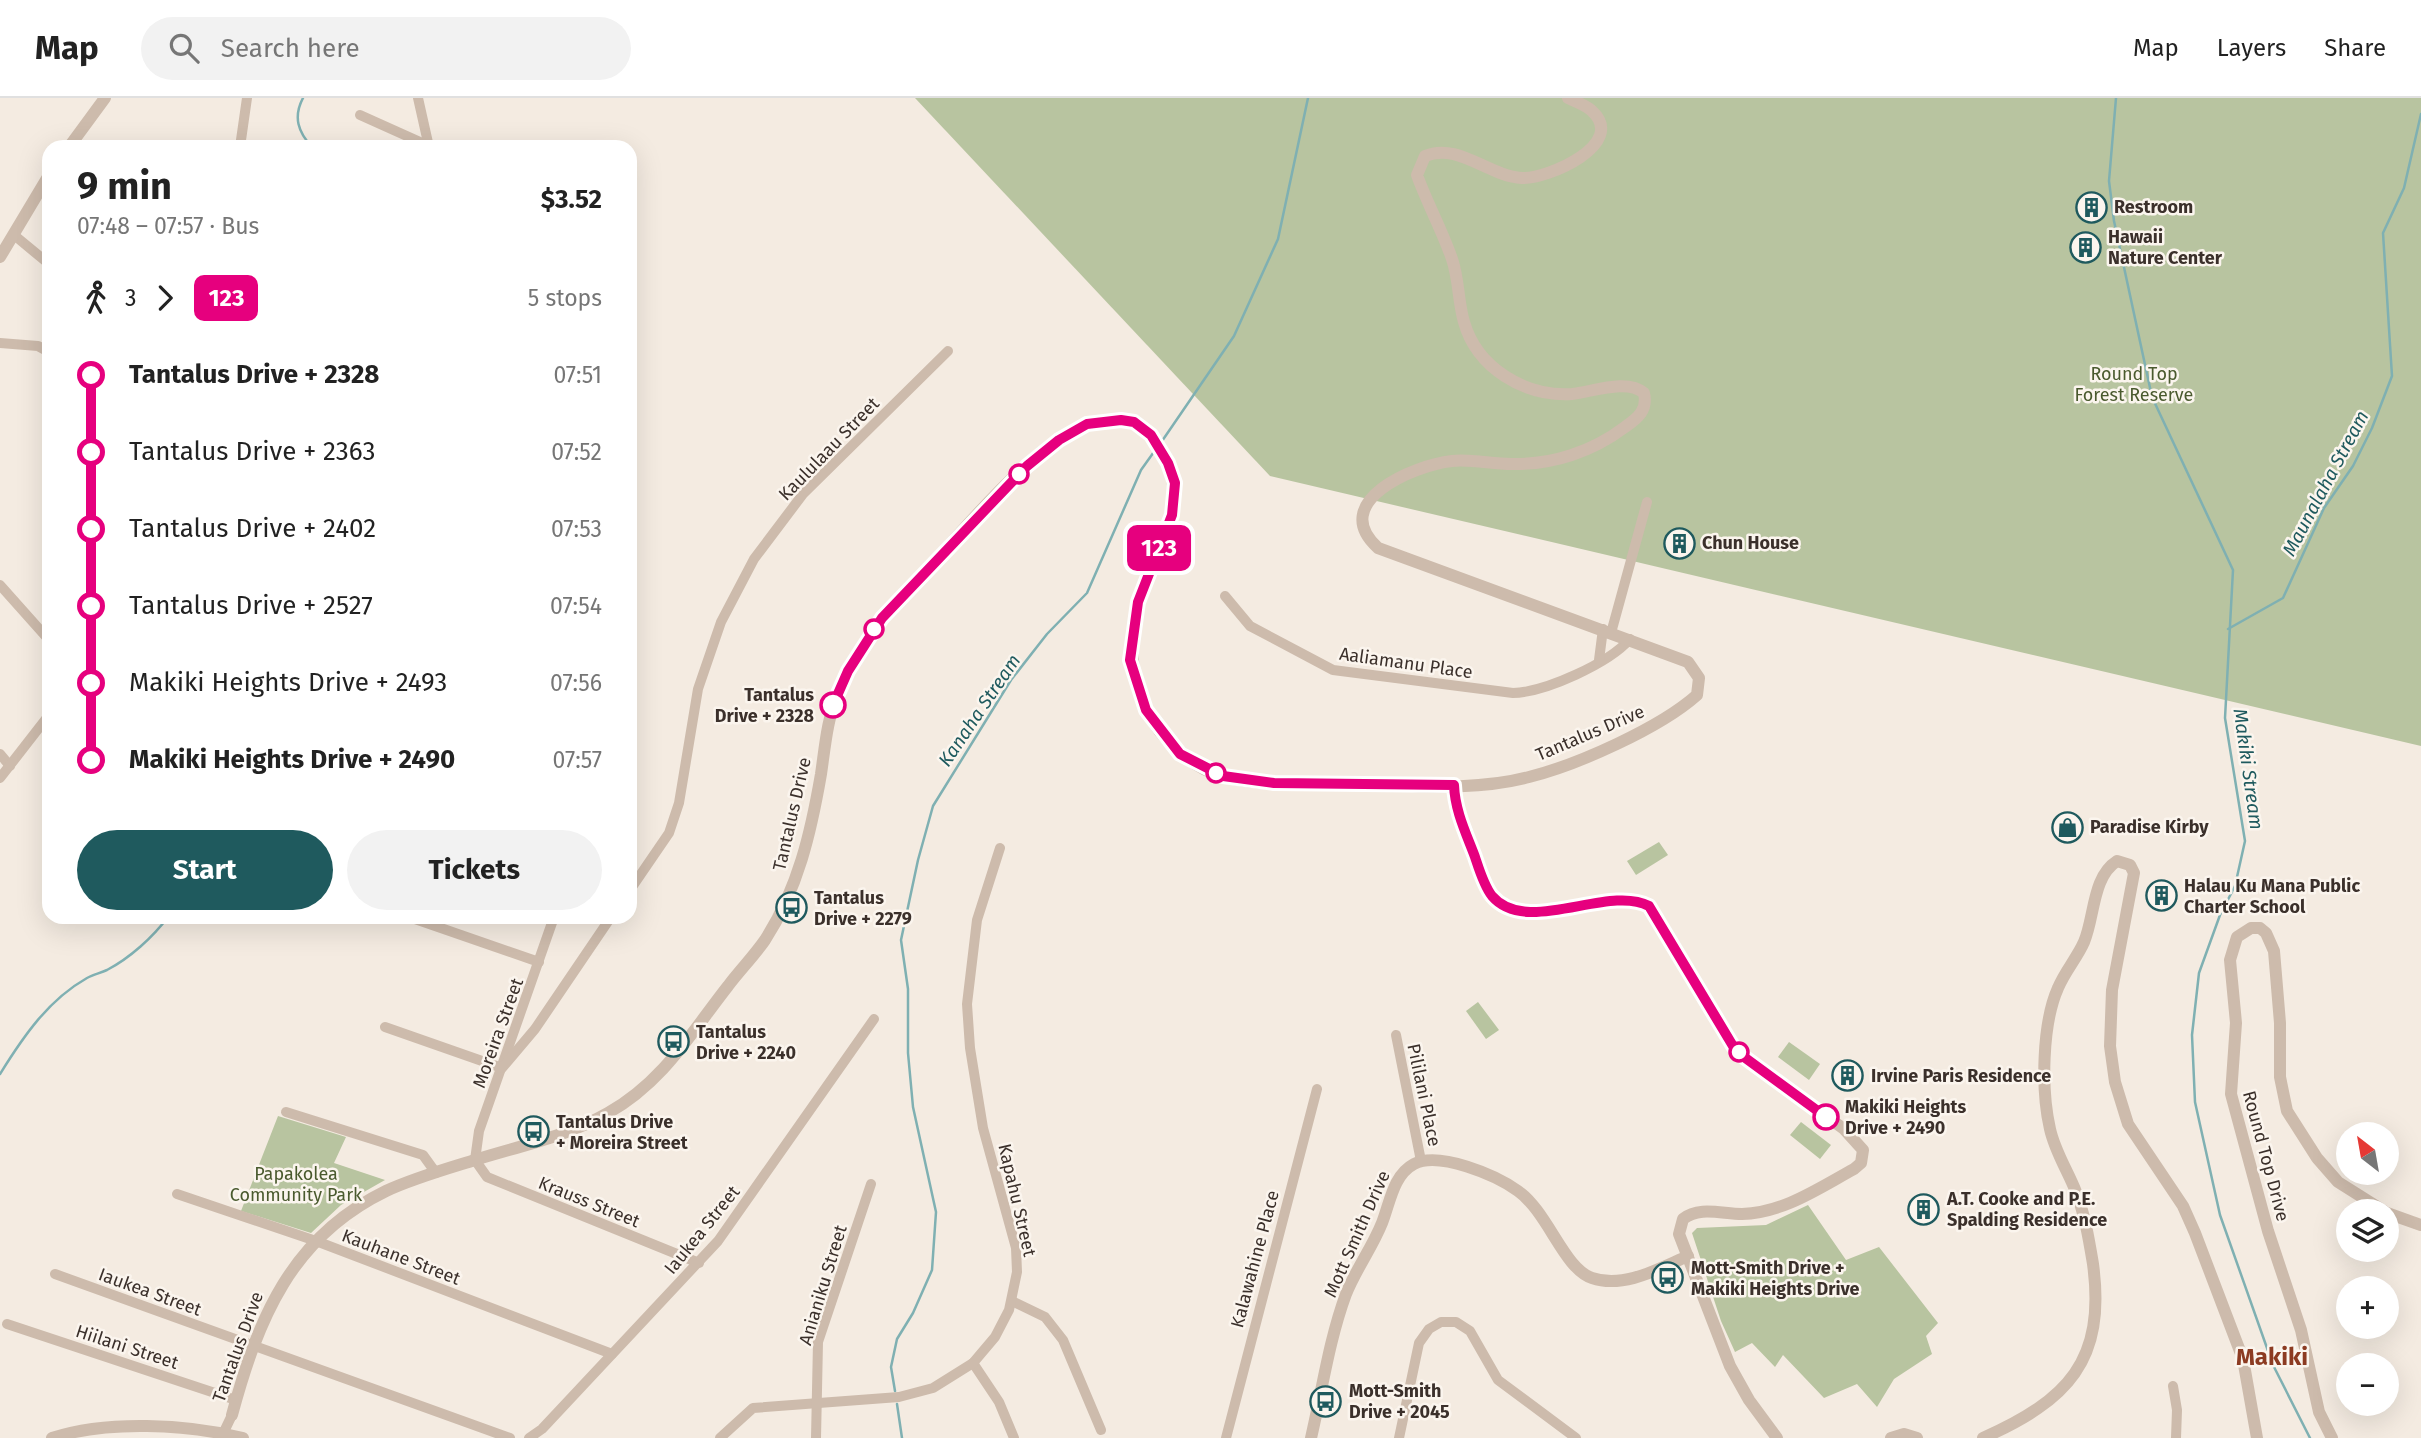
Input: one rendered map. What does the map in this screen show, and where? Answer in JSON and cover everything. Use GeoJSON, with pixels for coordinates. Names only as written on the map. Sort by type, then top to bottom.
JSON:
{"type":"FeatureCollection","features":[{"type":"Feature","properties":{"kind":"street"},"geometry":{"type":"LineString","coordinates":[[74,140],[105,98]]}},
{"type":"Feature","properties":{"kind":"street"},"geometry":{"type":"LineString","coordinates":[[241,140],[247,98]]}},
{"type":"Feature","properties":{"kind":"street"},"geometry":{"type":"LineString","coordinates":[[418,98],[428,140]]}},
{"type":"Feature","properties":{"kind":"street","name":"Tantalus Drive"},"geometry":{"type":"LineString","coordinates":[[221,1438],[277,1292],[316,1241],[346,1214],[371,1199],[436,1173],[543,1140],[604,1116],[647,1086],[687,1043],[766,938],[793,886],[813,816],[833,705],[859,651],[902,594],[1027,466],[1059,440],[1087,424],[1121,420],[1144,427],[1159,446],[1172,472],[1175,494],[1172,515],[1138,602],[1130,660],[1146,710],[1180,754],[1223,776],[1274,783],[1454,785],[1522,779],[1548,772],[1653,726],[1697,695],[1699,678],[1688,662],[1378,548],[1366,537],[1361,523],[1363,509],[1376,494],[1415,470],[1454,460],[1512,464],[1565,458],[1615,435],[1632,422],[1646,405],[1644,393],[1633,387],[1567,394],[1543,393],[1507,377],[1486,362],[1468,335],[1453,261],[1417,174],[1424,156],[1443,151],[1502,174],[1523,178],[1542,176],[1573,162],[1597,142],[1600,125],[1590,109],[1568,98]]}},
{"type":"Feature","properties":{"kind":"street"},"geometry":{"type":"LineString","coordinates":[[360,115],[416,140]]}},
{"type":"Feature","properties":{"kind":"street"},"geometry":{"type":"LineString","coordinates":[[0,257],[42,187]]}},
{"type":"Feature","properties":{"kind":"street"},"geometry":{"type":"LineString","coordinates":[[14,235],[42,258]]}},
{"type":"Feature","properties":{"kind":"street"},"geometry":{"type":"LineString","coordinates":[[0,343],[42,348]]}},
{"type":"Feature","properties":{"kind":"street","name":"Kaululaau Street"},"geometry":{"type":"LineString","coordinates":[[637,880],[669,833],[679,803],[698,689],[721,622],[754,559],[803,494],[948,351]]}},
{"type":"Feature","properties":{"kind":"street"},"geometry":{"type":"LineString","coordinates":[[1599,660],[1647,502]]}},
{"type":"Feature","properties":{"kind":"street"},"geometry":{"type":"LineString","coordinates":[[0,585],[42,632]]}},
{"type":"Feature","properties":{"kind":"street","name":"Aaliamanu Place"},"geometry":{"type":"LineString","coordinates":[[1225,596],[1250,626],[1333,670],[1513,693],[1533,692],[1616,654],[1630,639]]}},
{"type":"Feature","properties":{"kind":"street"},"geometry":{"type":"LineString","coordinates":[[0,778],[42,724]]}},
{"type":"Feature","properties":{"kind":"street"},"geometry":{"type":"LineString","coordinates":[[0,754],[10,766]]}},
{"type":"Feature","properties":{"kind":"street"},"geometry":{"type":"LineString","coordinates":[[1454,785],[1459,815],[1486,885],[1498,902],[1532,911],[1612,902],[1639,902],[1649,906],[1733,1046],[1770,1077],[1844,1129],[1863,1150],[1861,1163],[1854,1169],[1775,1209],[1743,1214],[1703,1212],[1688,1215],[1683,1219],[1679,1234],[1730,1366],[1749,1400],[1777,1438]]}},
{"type":"Feature","properties":{"kind":"street","name":"Kapahu Street"},"geometry":{"type":"LineString","coordinates":[[720,1438],[753,1408],[909,1395],[940,1384],[973,1363],[995,1337],[1012,1301],[1017,1272],[1016,1248],[984,1128],[967,1014],[970,964],[977,920],[1000,848]]}},
{"type":"Feature","properties":{"kind":"street"},"geometry":{"type":"LineString","coordinates":[[1983,1438],[2020,1419],[2062,1390],[2077,1371],[2092,1340],[2096,1293],[2090,1247],[2077,1193],[2049,1128],[2046,1040],[2054,998],[2089,930],[2101,880],[2117,861],[2130,865],[2134,873],[2112,990],[2110,1046],[2115,1082],[2127,1124],[2183,1206],[2195,1233],[2243,1359],[2257,1438]]}},
{"type":"Feature","properties":{"kind":"street"},"geometry":{"type":"LineString","coordinates":[[429,924],[539,962]]}},
{"type":"Feature","properties":{"kind":"street","name":"Moreira Street"},"geometry":{"type":"LineString","coordinates":[[475,1160],[479,1131],[552,924]]}},
{"type":"Feature","properties":{"kind":"street"},"geometry":{"type":"LineString","coordinates":[[385,1027],[502,1068],[535,1029],[606,924]]}},
{"type":"Feature","properties":{"kind":"street","name":"Round Top Drive"},"geometry":{"type":"LineString","coordinates":[[2332,1438],[2319,1412],[2301,1330],[2268,1231],[2231,1094],[2236,1023],[2230,960],[2237,937],[2251,928],[2260,928],[2272,944],[2280,1023],[2280,1077],[2287,1111],[2316,1158],[2338,1182],[2365,1199]]}},
{"type":"Feature","properties":{"kind":"street","name":"Iaukea Street"},"geometry":{"type":"LineString","coordinates":[[528,1438],[542,1429],[718,1241],[874,1019]]}},
{"type":"Feature","properties":{"kind":"street","name":"Pililani Place"},"geometry":{"type":"LineString","coordinates":[[1396,1035],[1421,1161]]}},
{"type":"Feature","properties":{"kind":"street","name":"Kalawahine Place"},"geometry":{"type":"LineString","coordinates":[[1226,1438],[1317,1089]]}},
{"type":"Feature","properties":{"kind":"street"},"geometry":{"type":"LineString","coordinates":[[286,1112],[423,1155],[436,1173]]}},
{"type":"Feature","properties":{"kind":"street","name":"Krauss Street"},"geometry":{"type":"LineString","coordinates":[[475,1160],[487,1177],[699,1263]]}},
{"type":"Feature","properties":{"kind":"street"},"geometry":{"type":"LineString","coordinates":[[1421,1161],[1448,1161],[1487,1175],[1520,1192],[1540,1212],[1569,1260],[1591,1278],[1629,1278],[1653,1272],[1688,1256]]}},
{"type":"Feature","properties":{"kind":"street","name":"Mott Smith Drive"},"geometry":{"type":"LineString","coordinates":[[1311,1438],[1347,1293],[1375,1239],[1397,1182],[1404,1171],[1421,1161]]}},
{"type":"Feature","properties":{"kind":"street","name":"Anianiku Street"},"geometry":{"type":"LineString","coordinates":[[816,1438],[814,1404],[818,1342],[872,1184]]}},
{"type":"Feature","properties":{"kind":"street","name":"Kauhane Street"},"geometry":{"type":"LineString","coordinates":[[177,1194],[316,1241],[612,1354]]}},
{"type":"Feature","properties":{"kind":"street","name":"Round Top Drive"},"geometry":{"type":"LineString","coordinates":[[2399,1217],[2421,1225]]}},
{"type":"Feature","properties":{"kind":"street","name":"Iaukea Street"},"geometry":{"type":"LineString","coordinates":[[55,1274],[510,1438]]}},
{"type":"Feature","properties":{"kind":"street"},"geometry":{"type":"LineString","coordinates":[[1012,1301],[1045,1317],[1063,1340],[1101,1430]]}},
{"type":"Feature","properties":{"kind":"street"},"geometry":{"type":"LineString","coordinates":[[1399,1438],[1419,1343],[1429,1329],[1441,1322],[1456,1322],[1470,1331],[1498,1380],[1576,1438]]}},
{"type":"Feature","properties":{"kind":"street","name":"Hiilani Street"},"geometry":{"type":"LineString","coordinates":[[7,1324],[236,1401]]}},
{"type":"Feature","properties":{"kind":"street"},"geometry":{"type":"LineString","coordinates":[[973,1363],[999,1402],[1014,1438]]}},
{"type":"Feature","properties":{"kind":"street"},"geometry":{"type":"LineString","coordinates":[[2173,1386],[2177,1410],[2176,1438]]}},
{"type":"Feature","properties":{"kind":"street"},"geometry":{"type":"LineString","coordinates":[[52,1438],[79,1429],[188,1428],[243,1438]]}},
{"type":"Feature","properties":{"kind":"street"},"geometry":{"type":"LineString","coordinates":[[165,1438],[188,1428]]}},
{"type":"Feature","properties":{"kind":"street"},"geometry":{"type":"LineString","coordinates":[[1891,1438],[1904,1434],[1917,1438]]}},
{"type":"Feature","properties":{"kind":"green space","name":"Round Top Forest Reserve"},"geometry":{"type":"Polygon","coordinates":[[[915,98],[2421,98],[2421,746],[1270,476],[915,98]]]}},
{"type":"Feature","properties":{"kind":"green space"},"geometry":{"type":"Polygon","coordinates":[[[1659,842],[1668,855],[1636,875],[1627,861],[1659,842]]]}},
{"type":"Feature","properties":{"kind":"green space"},"geometry":{"type":"Polygon","coordinates":[[[1478,1002],[1499,1030],[1486,1039],[1466,1011],[1478,1002]]]}},
{"type":"Feature","properties":{"kind":"green space"},"geometry":{"type":"Polygon","coordinates":[[[1789,1042],[1820,1064],[1809,1080],[1778,1057],[1789,1042]]]}},
{"type":"Feature","properties":{"kind":"green space","name":"Papakolea Community Park"},"geometry":{"type":"Polygon","coordinates":[[[278,1116],[346,1137],[334,1163],[385,1180],[341,1205],[311,1233],[241,1211],[278,1116]]]}},
{"type":"Feature","properties":{"kind":"green space"},"geometry":{"type":"Polygon","coordinates":[[[1801,1122],[1831,1145],[1820,1159],[1790,1135],[1801,1122]]]}},
{"type":"Feature","properties":{"kind":"green space"},"geometry":{"type":"Polygon","coordinates":[[[1808,1205],[1846,1260],[1879,1247],[1938,1323],[1926,1336],[1932,1354],[1894,1379],[1877,1407],[1857,1384],[1824,1398],[1783,1355],[1775,1367],[1752,1343],[1735,1352],[1721,1321],[1692,1233],[1697,1228],[1766,1225],[1808,1205]]]}},
{"type":"Feature","properties":{"kind":"waterway"},"geometry":{"type":"LineString","coordinates":[[303,98],[298,112],[298,124],[306,140]]}},
{"type":"Feature","properties":{"kind":"waterway","name":"Kanaha Stream"},"geometry":{"type":"LineString","coordinates":[[1160,444],[1234,336],[1278,239],[1308,98]]}},
{"type":"Feature","properties":{"kind":"waterway","name":"Makiki Stream"},"geometry":{"type":"LineString","coordinates":[[2116,98],[2109,181],[2114,221],[2152,397],[2233,570],[2225,718],[2245,841],[2235,886],[2220,915],[2199,973],[2192,1035],[2195,1102],[2220,1215],[2273,1365],[2310,1438]]}},
{"type":"Feature","properties":{"kind":"waterway","name":"Maunalaha Stream"},"geometry":{"type":"LineString","coordinates":[[2228,629],[2283,598],[2324,508],[2353,466],[2372,428],[2392,376],[2383,233],[2404,188],[2421,114]]}},
{"type":"Feature","properties":{"kind":"waterway","name":"Kanaha Stream"},"geometry":{"type":"LineString","coordinates":[[895,1391],[891,1367],[897,1339],[913,1313],[932,1270],[936,1212],[913,1107],[908,1053],[908,989],[901,940],[918,860],[933,806],[1011,680],[1047,634],[1087,593],[1141,470],[1156,449]]}},
{"type":"Feature","properties":{"kind":"waterway"},"geometry":{"type":"LineString","coordinates":[[0,1074],[27,1033],[48,1008],[73,987],[124,959],[162,924]]}},
{"type":"Feature","properties":{"kind":"waterway","name":"Kanaha Stream"},"geometry":{"type":"LineString","coordinates":[[897,1404],[902,1438]]}},
{"type":"Feature","properties":{"kind":"bus line","name":"123"},"geometry":{"type":"LineString","coordinates":[[833,705],[859,651],[882,618],[956,537],[1027,466],[1059,440],[1087,424],[1108,419],[1134,422],[1144,427],[1163,453],[1172,472],[1175,494],[1172,515],[1138,602],[1130,660],[1146,710],[1180,754],[1200,767],[1223,776],[1274,783],[1454,785],[1459,815],[1489,892],[1498,902],[1532,911],[1612,902],[1643,902],[1654,910],[1716,1022],[1733,1046],[1826,1117]]}},
{"type":"Feature","properties":{"kind":"place","name":"Restroom"},"geometry":{"type":"Point","coordinates":[2091,207]}},
{"type":"Feature","properties":{"kind":"place","name":"Hawaii Nature Center"},"geometry":{"type":"Point","coordinates":[2085,247]}},
{"type":"Feature","properties":{"kind":"place","name":"Chun House"},"geometry":{"type":"Point","coordinates":[1679,543]}},
{"type":"Feature","properties":{"kind":"place","name":"Tantalus Drive + 2328"},"geometry":{"type":"Point","coordinates":[833,705]}},
{"type":"Feature","properties":{"kind":"place","name":"Paradise Kirby"},"geometry":{"type":"Point","coordinates":[2067,827]}},
{"type":"Feature","properties":{"kind":"place","name":"Halau Ku Mana Public Charter School"},"geometry":{"type":"Point","coordinates":[2161,896]}},
{"type":"Feature","properties":{"kind":"place","name":"Tantalus Drive + 2279"},"geometry":{"type":"Point","coordinates":[791,908]}},
{"type":"Feature","properties":{"kind":"place","name":"Tantalus Drive + 2240"},"geometry":{"type":"Point","coordinates":[673,1042]}},
{"type":"Feature","properties":{"kind":"place","name":"Irvine Paris Residence"},"geometry":{"type":"Point","coordinates":[1848,1076]}},
{"type":"Feature","properties":{"kind":"place","name":"Makiki Heights Drive + 2490"},"geometry":{"type":"Point","coordinates":[1826,1117]}},
{"type":"Feature","properties":{"kind":"place","name":"Tantalus Drive + Moreira Street"},"geometry":{"type":"Point","coordinates":[533,1132]}},
{"type":"Feature","properties":{"kind":"place","name":"A.T. Cooke and P.E. Spalding Residence"},"geometry":{"type":"Point","coordinates":[1924,1209]}},
{"type":"Feature","properties":{"kind":"place","name":"Mott-Smith Drive + Makiki Heights Drive"},"geometry":{"type":"Point","coordinates":[1668,1278]}},
{"type":"Feature","properties":{"kind":"place","name":"Mott-Smith Drive + 2045"},"geometry":{"type":"Point","coordinates":[1326,1401]}},
{"type":"Feature","properties":{"kind":"district","name":"Makiki"},"geometry":{"type":"Point","coordinates":[2272,1357]}}]}
